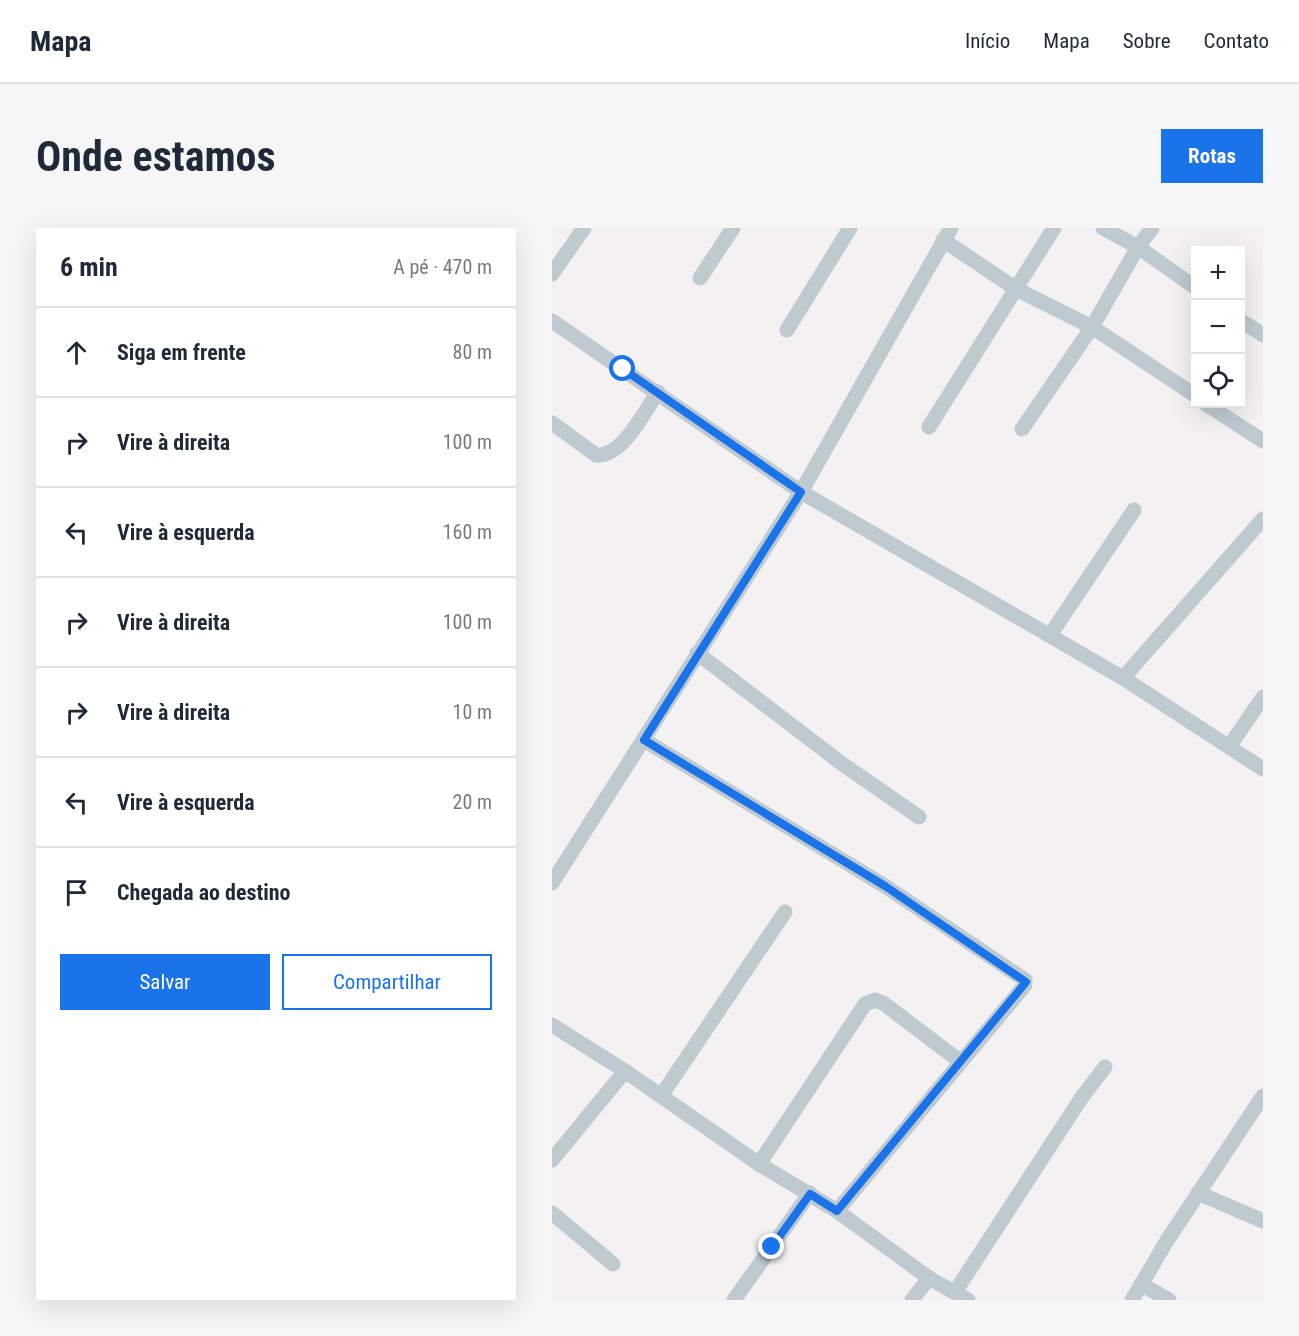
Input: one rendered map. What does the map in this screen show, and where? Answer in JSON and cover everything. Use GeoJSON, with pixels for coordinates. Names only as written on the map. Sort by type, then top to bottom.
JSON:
{"type":"FeatureCollection","features":[{"type":"Feature","properties":{"kind":"street"},"geometry":{"type":"LineString","coordinates":[[552,274],[584,228]]}},
{"type":"Feature","properties":{"kind":"street"},"geometry":{"type":"LineString","coordinates":[[700,278],[733,228]]}},
{"type":"Feature","properties":{"kind":"street"},"geometry":{"type":"LineString","coordinates":[[787,330],[850,228]]}},
{"type":"Feature","properties":{"kind":"street"},"geometry":{"type":"LineString","coordinates":[[929,427],[1054,228]]}},
{"type":"Feature","properties":{"kind":"street"},"geometry":{"type":"LineString","coordinates":[[1103,228],[1138,247],[1191,284]]}},
{"type":"Feature","properties":{"kind":"street"},"geometry":{"type":"LineString","coordinates":[[1022,429],[1092,327],[1138,247],[1152,228]]}},
{"type":"Feature","properties":{"kind":"street"},"geometry":{"type":"LineString","coordinates":[[552,883],[801,492],[947,234],[1017,289],[1092,327],[1191,389]]}},
{"type":"Feature","properties":{"kind":"street"},"geometry":{"type":"LineString","coordinates":[[552,321],[801,492],[1123,678],[1263,769]]}},
{"type":"Feature","properties":{"kind":"street"},"geometry":{"type":"LineString","coordinates":[[1245,323],[1263,335]]}},
{"type":"Feature","properties":{"kind":"street"},"geometry":{"type":"LineString","coordinates":[[552,423],[596,455],[604,456],[617,451],[658,392]]}},
{"type":"Feature","properties":{"kind":"street"},"geometry":{"type":"LineString","coordinates":[[1212,408],[1263,441]]}},
{"type":"Feature","properties":{"kind":"street"},"geometry":{"type":"LineString","coordinates":[[1050,635],[1134,510]]}},
{"type":"Feature","properties":{"kind":"street"},"geometry":{"type":"LineString","coordinates":[[1123,678],[1263,519]]}},
{"type":"Feature","properties":{"kind":"street"},"geometry":{"type":"LineString","coordinates":[[697,653],[841,763],[919,817]]}},
{"type":"Feature","properties":{"kind":"street"},"geometry":{"type":"LineString","coordinates":[[1229,747],[1263,697]]}},
{"type":"Feature","properties":{"kind":"street"},"geometry":{"type":"LineString","coordinates":[[644,740],[885,886],[1025,980],[1025,985],[837,1211]]}},
{"type":"Feature","properties":{"kind":"street"},"geometry":{"type":"LineString","coordinates":[[661,1096],[785,912]]}},
{"type":"Feature","properties":{"kind":"street"},"geometry":{"type":"LineString","coordinates":[[759,1164],[865,1004],[875,1000],[883,1003],[961,1062]]}},
{"type":"Feature","properties":{"kind":"street"},"geometry":{"type":"LineString","coordinates":[[552,1025],[625,1071],[759,1164],[837,1211],[929,1278],[961,1296],[1082,1097],[1105,1067]]}},
{"type":"Feature","properties":{"kind":"street"},"geometry":{"type":"LineString","coordinates":[[552,1160],[625,1071]]}},
{"type":"Feature","properties":{"kind":"street"},"geometry":{"type":"LineString","coordinates":[[1132,1300],[1198,1193],[1263,1096]]}},
{"type":"Feature","properties":{"kind":"street"},"geometry":{"type":"LineString","coordinates":[[1198,1193],[1263,1221]]}},
{"type":"Feature","properties":{"kind":"street"},"geometry":{"type":"LineString","coordinates":[[734,1300],[810,1194]]}},
{"type":"Feature","properties":{"kind":"street"},"geometry":{"type":"LineString","coordinates":[[552,1213],[613,1264]]}},
{"type":"Feature","properties":{"kind":"street"},"geometry":{"type":"LineString","coordinates":[[912,1300],[929,1278]]}},
{"type":"Feature","properties":{"kind":"street"},"geometry":{"type":"LineString","coordinates":[[1141,1284],[1169,1300]]}},
{"type":"Feature","properties":{"kind":"route"},"geometry":{"type":"LineString","coordinates":[[623,369],[801,492],[644,740],[885,886],[1026,982],[837,1211],[810,1194],[772,1247]]}}]}
